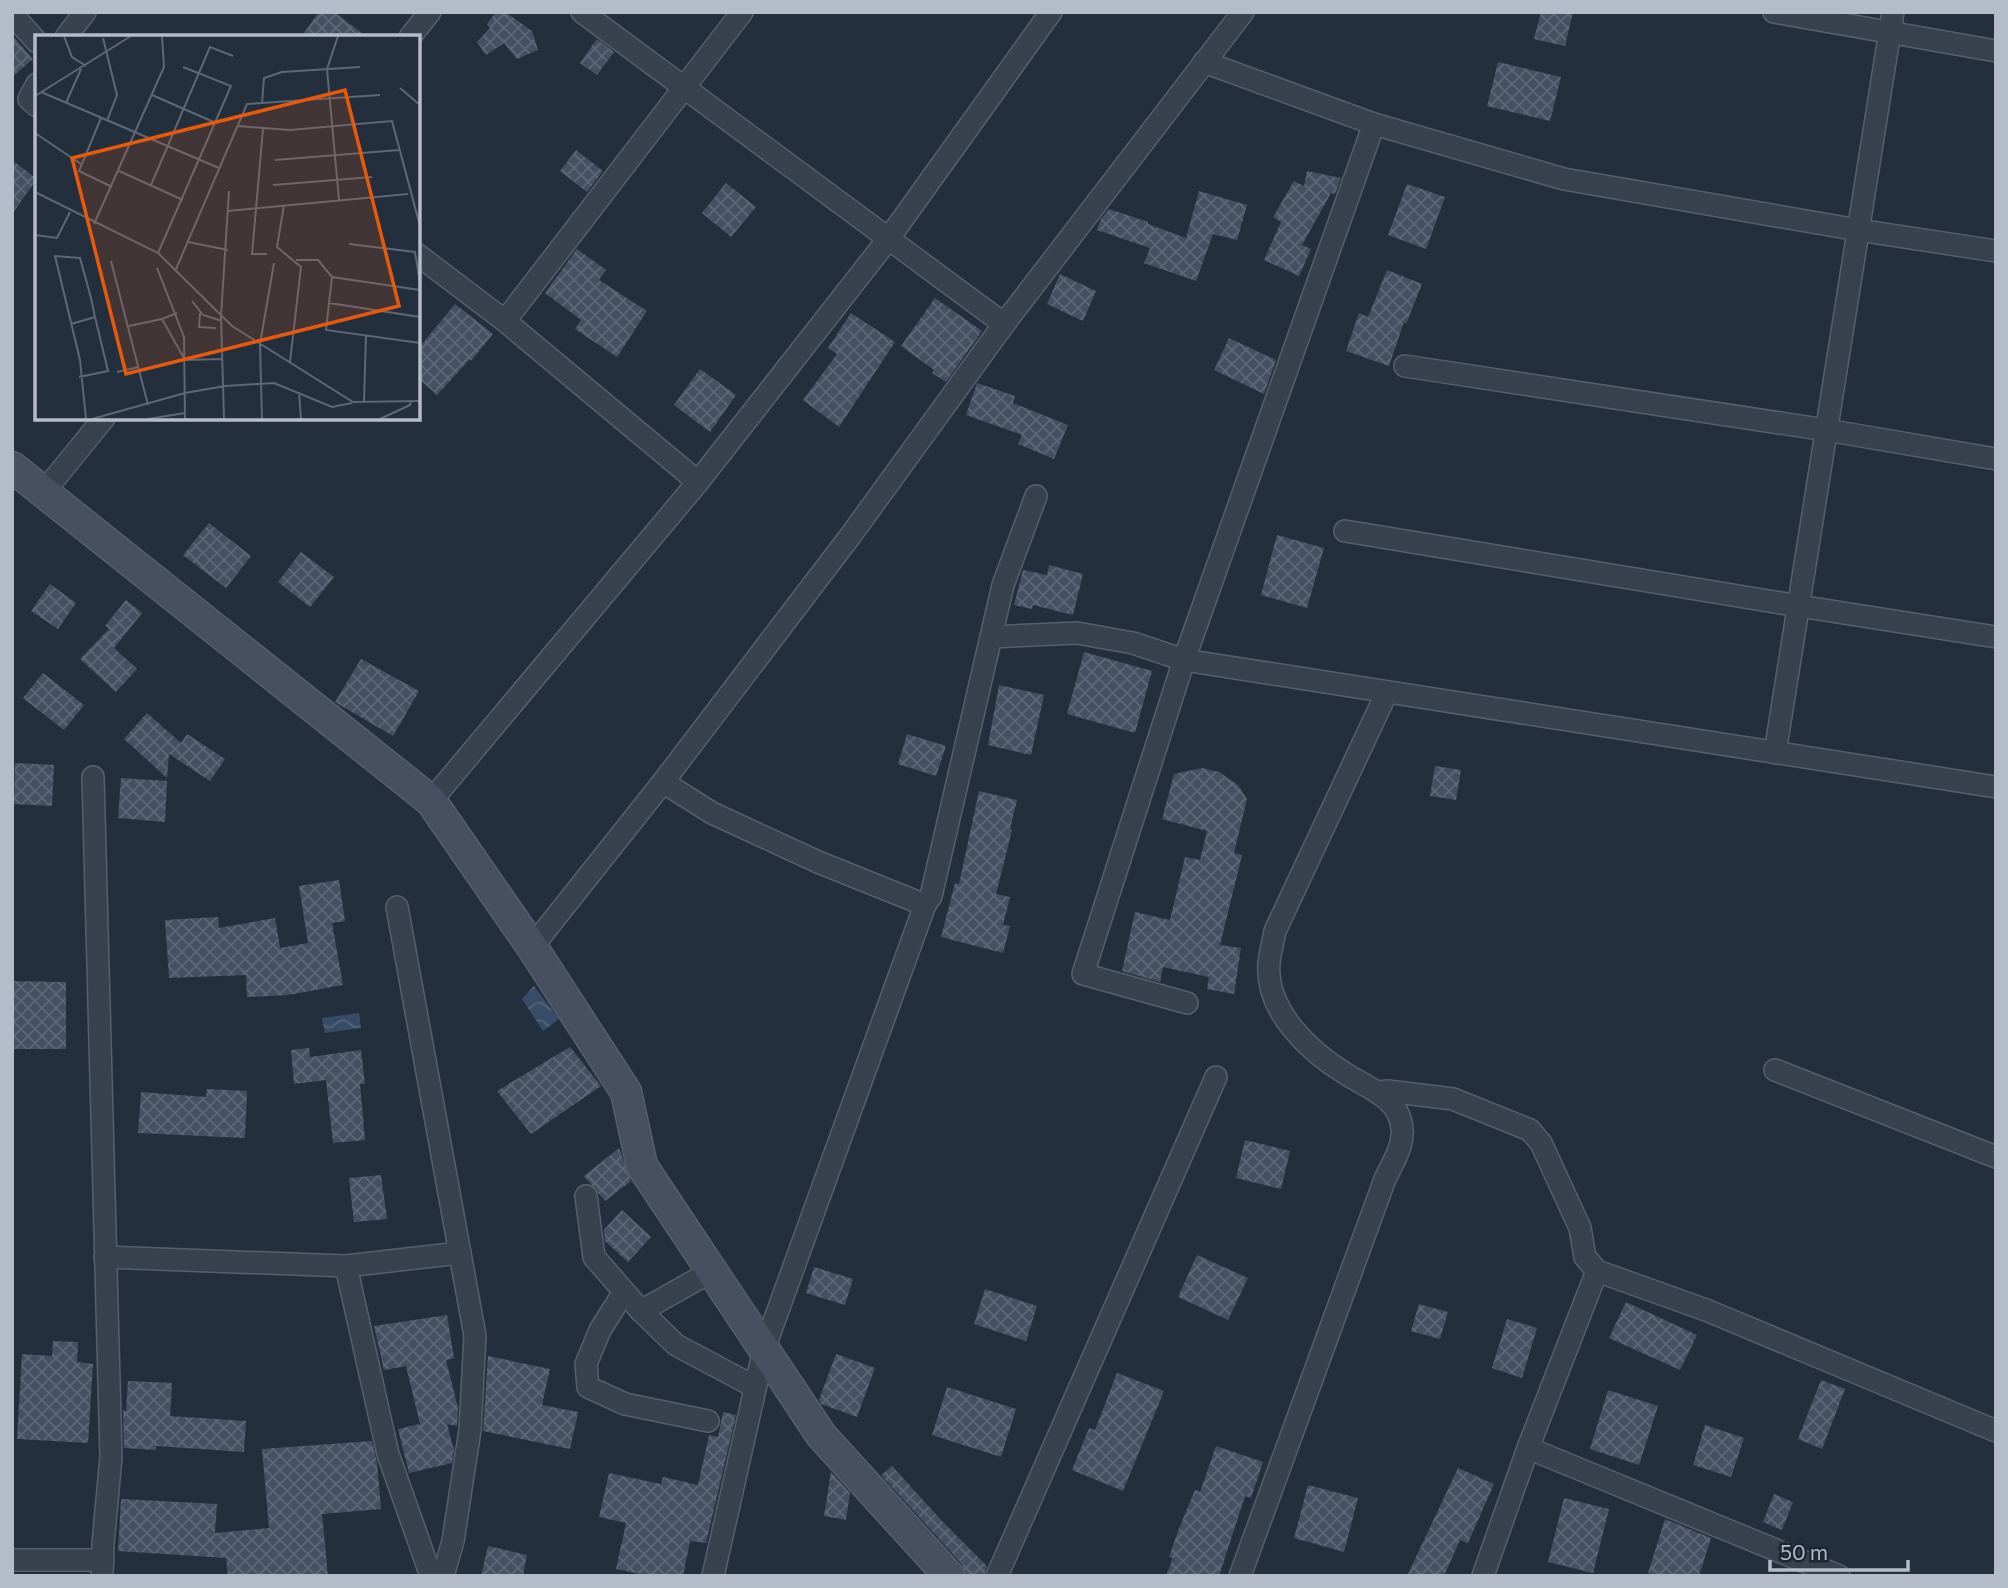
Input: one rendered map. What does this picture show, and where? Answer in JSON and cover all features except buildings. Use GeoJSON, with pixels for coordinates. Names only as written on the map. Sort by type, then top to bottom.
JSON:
{"type":"FeatureCollection","features":[{"type":"Feature","properties":{"kind":"street"},"geometry":{"type":"LineString","coordinates":[[68,35],[85,12]]}},
{"type":"Feature","properties":{"kind":"street"},"geometry":{"type":"LineString","coordinates":[[412,35],[430,12]]}},
{"type":"Feature","properties":{"kind":"street"},"geometry":{"type":"LineString","coordinates":[[582,12],[1004,324]]}},
{"type":"Feature","properties":{"kind":"street"},"geometry":{"type":"LineString","coordinates":[[505,321],[742,12]]}},
{"type":"Feature","properties":{"kind":"street"},"geometry":{"type":"LineString","coordinates":[[432,801],[698,482],[889,239],[1051,12]]}},
{"type":"Feature","properties":{"kind":"street"},"geometry":{"type":"LineString","coordinates":[[532,947],[663,782],[851,534],[1004,324],[1243,12]]}},
{"type":"Feature","properties":{"kind":"street"},"geometry":{"type":"LineString","coordinates":[[1774,12],[1891,23],[1996,51]]}},
{"type":"Feature","properties":{"kind":"street"},"geometry":{"type":"LineString","coordinates":[[12,14],[35,40]]}},
{"type":"Feature","properties":{"kind":"street"},"geometry":{"type":"LineString","coordinates":[[1775,752],[1891,23]]}},
{"type":"Feature","properties":{"kind":"street"},"geometry":{"type":"LineString","coordinates":[[1204,62],[1374,124],[1564,179],[1996,251]]}},
{"type":"Feature","properties":{"kind":"street"},"geometry":{"type":"LineString","coordinates":[[35,88],[29,99],[35,104]]}},
{"type":"Feature","properties":{"kind":"street"},"geometry":{"type":"LineString","coordinates":[[1187,1003],[1083,975],[1184,660],[1374,124]]}},
{"type":"Feature","properties":{"kind":"street"},"geometry":{"type":"LineString","coordinates":[[420,257],[505,321],[698,482]]}},
{"type":"Feature","properties":{"kind":"street"},"geometry":{"type":"LineString","coordinates":[[1405,366],[1826,430],[1996,459]]}},
{"type":"Feature","properties":{"kind":"street"},"geometry":{"type":"LineString","coordinates":[[43,492],[102,420]]}},
{"type":"Feature","properties":{"kind":"street"},"geometry":{"type":"LineString","coordinates":[[12,467],[432,801],[532,947],[626,1092],[642,1166],[712,1272],[821,1435],[949,1576]]}},
{"type":"Feature","properties":{"kind":"street"},"geometry":{"type":"LineString","coordinates":[[713,1576],[764,1349],[925,905],[931,896],[1003,585],[1036,496]]}},
{"type":"Feature","properties":{"kind":"street"},"geometry":{"type":"LineString","coordinates":[[1345,531],[1996,636]]}},
{"type":"Feature","properties":{"kind":"street"},"geometry":{"type":"LineString","coordinates":[[991,637],[1077,633],[1133,643],[1184,660],[1996,787]]}},
{"type":"Feature","properties":{"kind":"street"},"geometry":{"type":"LineString","coordinates":[[1240,1576],[1385,1180],[1400,1147],[1402,1128],[1385,1096],[1346,1074],[1306,1043],[1280,1008],[1272,989],[1268,965],[1275,931],[1387,692]]}},
{"type":"Feature","properties":{"kind":"street"},"geometry":{"type":"LineString","coordinates":[[12,1560],[102,1568],[111,1457],[93,777]]}},
{"type":"Feature","properties":{"kind":"street"},"geometry":{"type":"LineString","coordinates":[[663,782],[724,818],[818,862],[925,905]]}},
{"type":"Feature","properties":{"kind":"street"},"geometry":{"type":"LineString","coordinates":[[397,907],[475,1336],[470,1430],[453,1541],[443,1576]]}},
{"type":"Feature","properties":{"kind":"street"},"geometry":{"type":"LineString","coordinates":[[1775,1070],[1996,1157]]}},
{"type":"Feature","properties":{"kind":"street"},"geometry":{"type":"LineString","coordinates":[[997,1576],[1216,1077]]}},
{"type":"Feature","properties":{"kind":"street"},"geometry":{"type":"LineString","coordinates":[[1378,1091],[1453,1099],[1530,1130],[1541,1143],[1580,1228],[1585,1257],[1597,1271],[1706,1310],[1996,1430]]}},
{"type":"Feature","properties":{"kind":"street"},"geometry":{"type":"LineString","coordinates":[[586,1196],[594,1257],[624,1292],[676,1345],[755,1387]]}},
{"type":"Feature","properties":{"kind":"street"},"geometry":{"type":"LineString","coordinates":[[106,1257],[346,1266],[460,1252]]}},
{"type":"Feature","properties":{"kind":"street"},"geometry":{"type":"LineString","coordinates":[[346,1266],[388,1454],[431,1576]]}},
{"type":"Feature","properties":{"kind":"street"},"geometry":{"type":"LineString","coordinates":[[1483,1576],[1528,1448],[1597,1271]]}},
{"type":"Feature","properties":{"kind":"street"},"geometry":{"type":"LineString","coordinates":[[641,1311],[712,1272]]}},
{"type":"Feature","properties":{"kind":"street"},"geometry":{"type":"LineString","coordinates":[[624,1292],[600,1330],[586,1364],[588,1387],[625,1404],[708,1421]]}},
{"type":"Feature","properties":{"kind":"street"},"geometry":{"type":"LineString","coordinates":[[1528,1448],[1839,1576]]}},
{"type":"Feature","properties":{"kind":"water"},"geometry":{"type":"Polygon","coordinates":[[[534,986],[559,1019],[543,1031],[522,999],[534,986]]]}},
{"type":"Feature","properties":{"kind":"water"},"geometry":{"type":"Polygon","coordinates":[[[359,1013],[361,1028],[325,1033],[322,1018],[359,1013]]]}}]}
